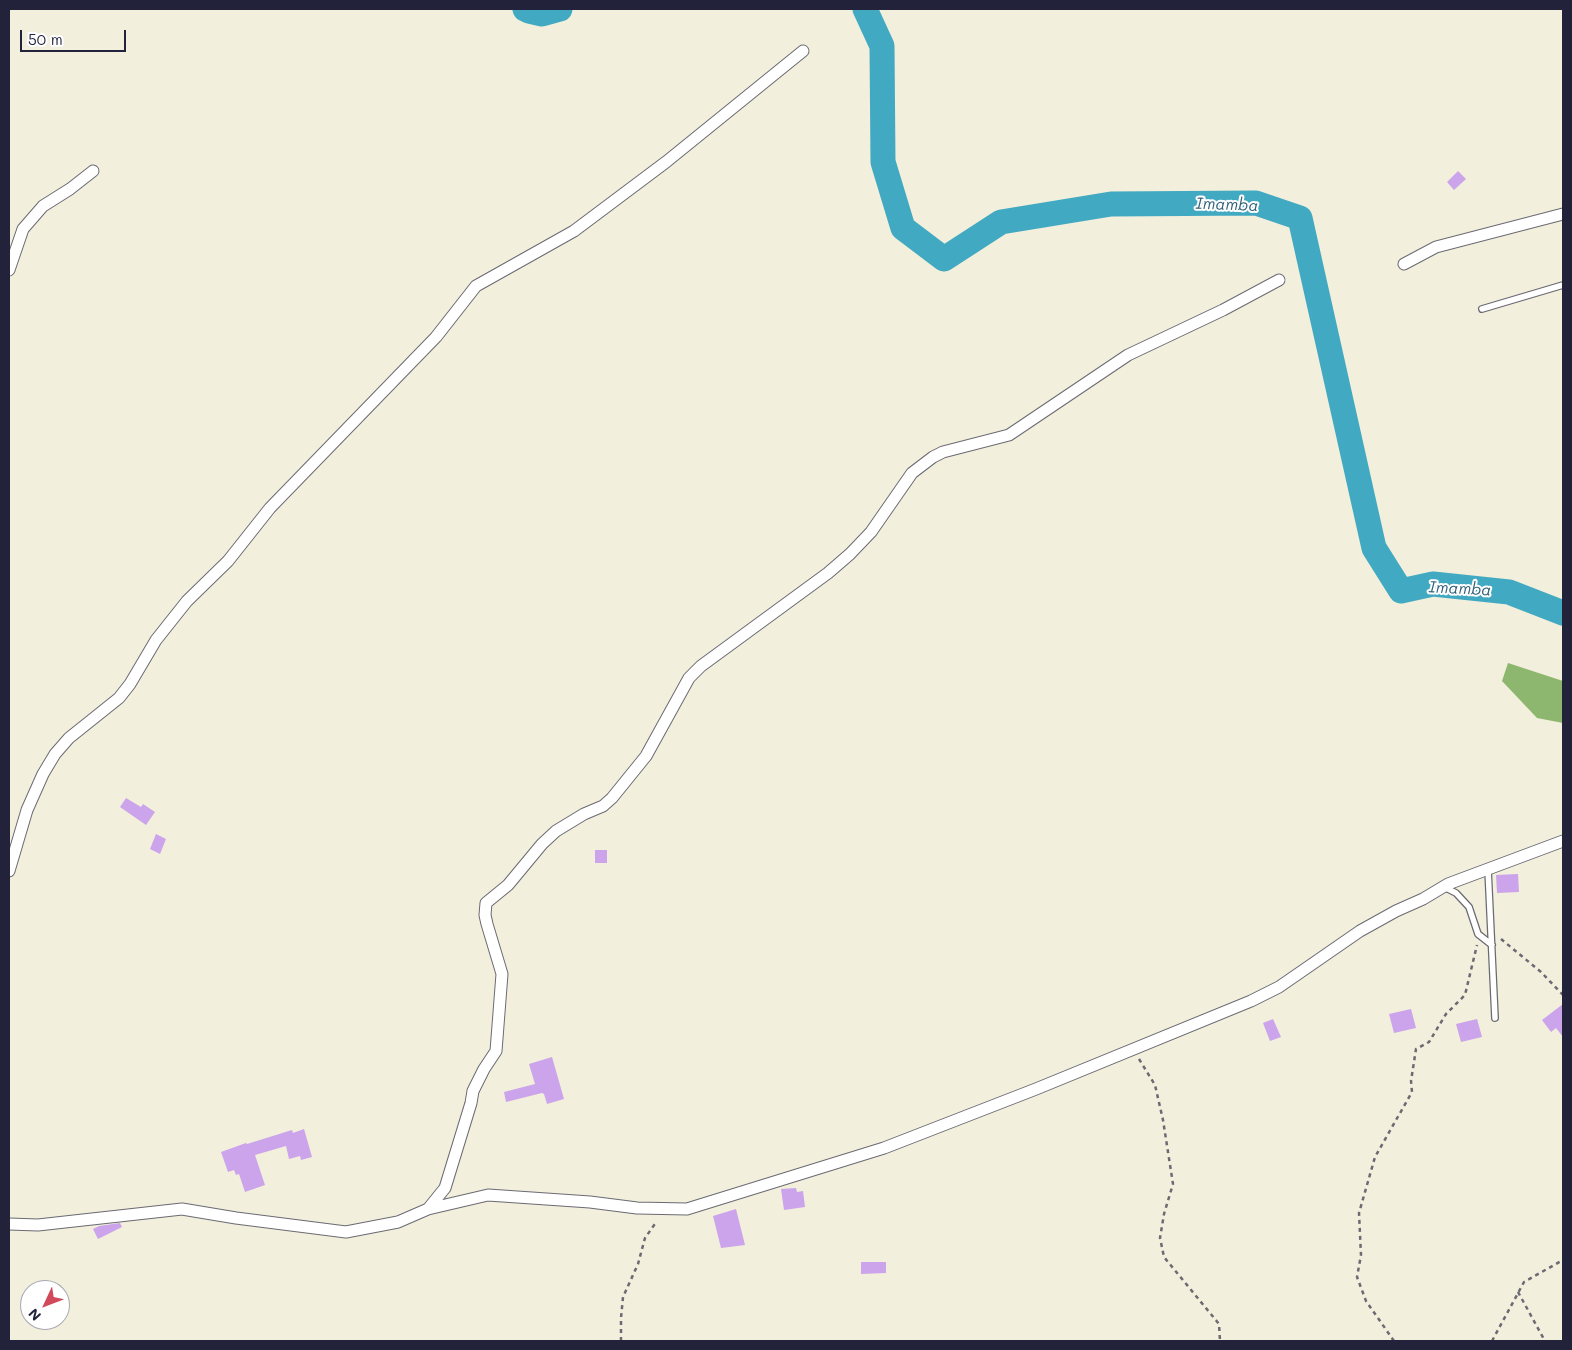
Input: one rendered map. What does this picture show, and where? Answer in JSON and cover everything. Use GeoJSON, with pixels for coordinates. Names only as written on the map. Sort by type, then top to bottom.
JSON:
{"type":"FeatureCollection","features":[{"type":"Feature","properties":{"kind":"street"},"geometry":{"type":"LineString","coordinates":[[9,872],[27,810],[43,774],[55,754],[69,738],[119,698],[130,684],[156,640],[187,601],[228,561],[270,508],[436,337],[476,286],[574,231],[666,162],[803,51]]}},
{"type":"Feature","properties":{"kind":"street"},"geometry":{"type":"LineString","coordinates":[[9,270],[24,228],[43,206],[70,189],[93,171]]}},
{"type":"Feature","properties":{"kind":"street"},"geometry":{"type":"LineString","coordinates":[[1404,264],[1436,247],[1563,214]]}},
{"type":"Feature","properties":{"kind":"street"},"geometry":{"type":"LineString","coordinates":[[428,1209],[445,1188],[466,1122],[473,1091],[496,1051],[502,974],[487,924],[485,915],[486,903],[508,885],[542,844],[556,831],[584,814],[604,806],[612,798],[646,756],[689,678],[701,666],[828,573],[850,554],[871,532],[912,473],[932,457],[943,452],[1009,435],[1128,355],[1223,310],[1279,280]]}},
{"type":"Feature","properties":{"kind":"street"},"geometry":{"type":"LineString","coordinates":[[9,1224],[38,1225],[182,1209],[346,1232],[398,1222],[428,1209],[488,1195],[590,1202],[637,1208],[688,1209],[884,1148],[1036,1089],[1251,1001],[1279,987],[1360,931],[1444,887],[1563,841]]}},
{"type":"Feature","properties":{"kind":"lane"},"geometry":{"type":"LineString","coordinates":[[1482,309],[1563,285]]}},
{"type":"Feature","properties":{"kind":"lane"},"geometry":{"type":"LineString","coordinates":[[1488,869],[1495,1018]]}},
{"type":"Feature","properties":{"kind":"lane"},"geometry":{"type":"LineString","coordinates":[[1444,887],[1456,893],[1469,907],[1478,934],[1492,945]]}},
{"type":"Feature","properties":{"kind":"path"},"geometry":{"type":"LineString","coordinates":[[1491,930],[1541,972],[1563,995]]}},
{"type":"Feature","properties":{"kind":"path"},"geometry":{"type":"LineString","coordinates":[[1394,1341],[1366,1301],[1357,1277],[1361,1255],[1358,1213],[1375,1157],[1412,1092],[1410,1081],[1416,1049],[1429,1042],[1446,1014],[1465,996],[1478,934]]}},
{"type":"Feature","properties":{"kind":"path"},"geometry":{"type":"LineString","coordinates":[[1133,1048],[1155,1085],[1163,1120],[1173,1184],[1164,1214],[1160,1238],[1164,1257],[1219,1324],[1220,1341]]}},
{"type":"Feature","properties":{"kind":"path"},"geometry":{"type":"LineString","coordinates":[[621,1341],[623,1297],[638,1264],[645,1238],[666,1209]]}},
{"type":"Feature","properties":{"kind":"path"},"geometry":{"type":"LineString","coordinates":[[1492,1341],[1524,1282],[1563,1260]]}},
{"type":"Feature","properties":{"kind":"path"},"geometry":{"type":"LineString","coordinates":[[1518,1292],[1545,1341]]}},
{"type":"Feature","properties":{"kind":"green space"},"geometry":{"type":"Polygon","coordinates":[[[1508,663],[1563,681],[1563,723],[1537,718],[1502,681],[1508,663]]]}},
{"type":"Feature","properties":{"kind":"building"},"geometry":{"type":"Polygon","coordinates":[[[1458,171],[1466,179],[1454,190],[1447,182],[1458,171]]]}},
{"type":"Feature","properties":{"kind":"building"},"geometry":{"type":"Polygon","coordinates":[[[126,798],[141,807],[143,804],[155,812],[146,825],[120,807],[126,798]]]}},
{"type":"Feature","properties":{"kind":"building"},"geometry":{"type":"Polygon","coordinates":[[[156,834],[166,839],[160,854],[150,849],[156,834]]]}},
{"type":"Feature","properties":{"kind":"building"},"geometry":{"type":"Polygon","coordinates":[[[595,850],[607,850],[607,863],[595,863],[595,850]]]}},
{"type":"Feature","properties":{"kind":"building"},"geometry":{"type":"Polygon","coordinates":[[[1518,874],[1519,892],[1497,893],[1496,875],[1518,874]]]}},
{"type":"Feature","properties":{"kind":"building"},"geometry":{"type":"Polygon","coordinates":[[[1563,1004],[1563,1037],[1556,1028],[1551,1032],[1542,1020],[1563,1004]]]}},
{"type":"Feature","properties":{"kind":"building"},"geometry":{"type":"Polygon","coordinates":[[[1411,1009],[1416,1028],[1394,1033],[1389,1014],[1411,1009]]]}},
{"type":"Feature","properties":{"kind":"building"},"geometry":{"type":"Polygon","coordinates":[[[1273,1019],[1281,1037],[1270,1041],[1263,1023],[1273,1019]]]}},
{"type":"Feature","properties":{"kind":"building"},"geometry":{"type":"Polygon","coordinates":[[[1477,1019],[1482,1037],[1461,1042],[1456,1024],[1477,1019]]]}},
{"type":"Feature","properties":{"kind":"building"},"geometry":{"type":"Polygon","coordinates":[[[552,1057],[564,1099],[547,1104],[542,1093],[506,1102],[504,1092],[535,1084],[529,1064],[552,1057]]]}},
{"type":"Feature","properties":{"kind":"building"},"geometry":{"type":"Polygon","coordinates":[[[304,1129],[312,1157],[301,1160],[300,1156],[289,1159],[286,1146],[255,1155],[265,1185],[245,1192],[239,1174],[236,1175],[234,1170],[228,1172],[221,1152],[292,1130],[293,1133],[304,1129]]]}},
{"type":"Feature","properties":{"kind":"building"},"geometry":{"type":"Polygon","coordinates":[[[796,1188],[797,1192],[803,1191],[805,1207],[784,1210],[781,1189],[796,1188]]]}},
{"type":"Feature","properties":{"kind":"building"},"geometry":{"type":"Polygon","coordinates":[[[736,1209],[745,1245],[721,1248],[713,1216],[736,1209]]]}},
{"type":"Feature","properties":{"kind":"building"},"geometry":{"type":"Polygon","coordinates":[[[120,1223],[122,1227],[98,1239],[93,1229],[99,1226],[120,1223]]]}},
{"type":"Feature","properties":{"kind":"building"},"geometry":{"type":"Polygon","coordinates":[[[861,1262],[886,1262],[886,1273],[861,1274],[861,1262]]]}},
{"type":"Feature","properties":{"kind":"waterway"},"geometry":{"type":"LineString","coordinates":[[525,9],[542,14],[560,9]]}},
{"type":"Feature","properties":{"kind":"waterway","name":"Imamba"},"geometry":{"type":"LineString","coordinates":[[865,9],[882,46],[883,162],[903,228],[944,259],[1001,222],[1111,204],[1256,203],[1300,218],[1374,548],[1401,591],[1433,584],[1509,592],[1563,613]]}}]}
